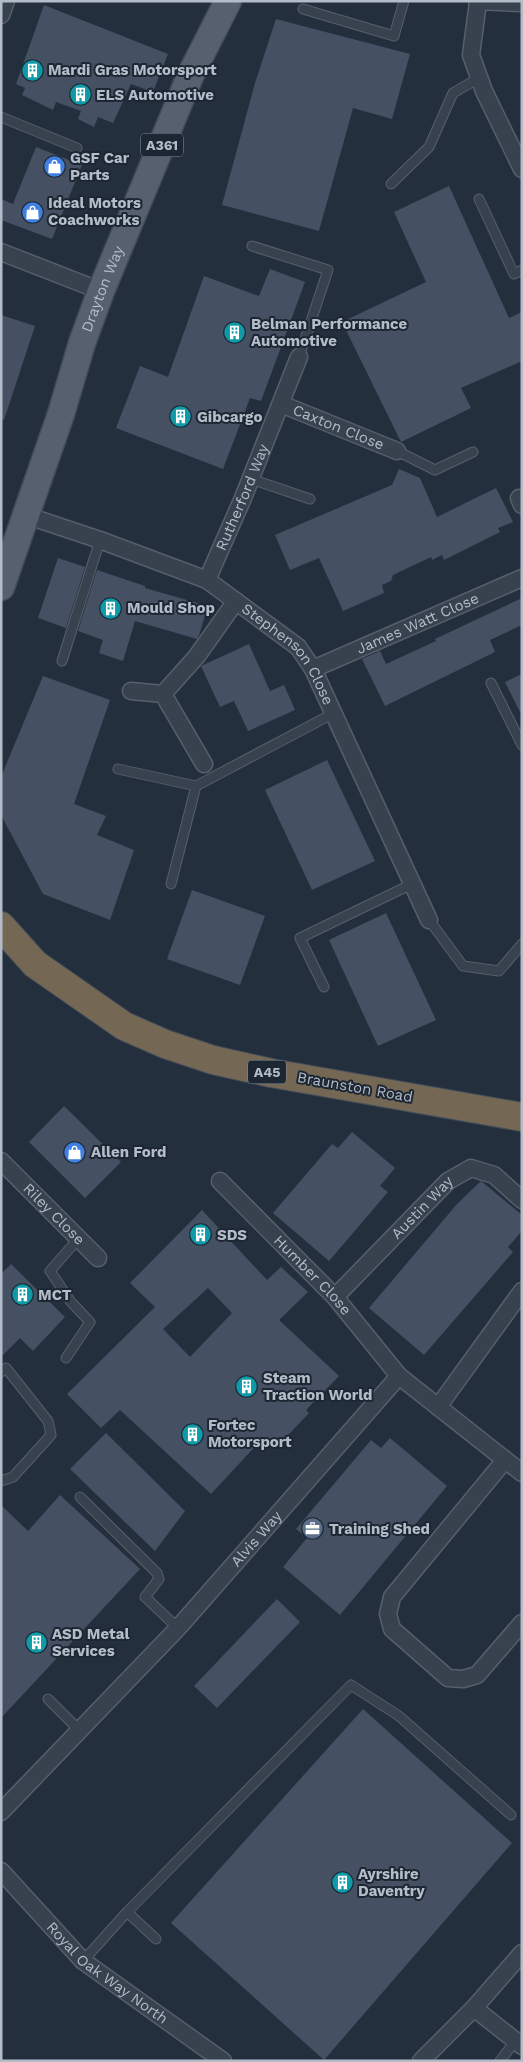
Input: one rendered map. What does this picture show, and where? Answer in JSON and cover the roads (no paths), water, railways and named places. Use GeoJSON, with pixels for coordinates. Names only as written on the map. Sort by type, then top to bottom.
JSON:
{"type":"FeatureCollection","features":[{"type":"Feature","properties":{"kind":"highway","name":"Braunston Road"},"geometry":{"type":"LineString","coordinates":[[1,926],[35,964],[124,1026],[165,1044],[213,1060],[271,1073],[522,1117]]}},
{"type":"Feature","properties":{"kind":"highway","name":"Braunston Road"},"geometry":{"type":"LineString","coordinates":[[1,951],[35,964]]}},
{"type":"Feature","properties":{"kind":"main road","name":"Drayton Way"},"geometry":{"type":"LineString","coordinates":[[1,587],[61,414],[82,343],[191,74],[228,1]]}},
{"type":"Feature","properties":{"kind":"street"},"geometry":{"type":"LineString","coordinates":[[1,15],[6,1]]}},
{"type":"Feature","properties":{"kind":"street"},"geometry":{"type":"LineString","coordinates":[[520,159],[479,78],[471,55],[477,1],[522,2]]}},
{"type":"Feature","properties":{"kind":"street"},"geometry":{"type":"LineString","coordinates":[[1,252],[102,292]]}},
{"type":"Feature","properties":{"kind":"street","name":"Rutherford Way"},"geometry":{"type":"LineString","coordinates":[[207,580],[251,479],[299,357]]}},
{"type":"Feature","properties":{"kind":"street","name":"Caxton Close"},"geometry":{"type":"LineString","coordinates":[[281,404],[397,451]]}},
{"type":"Feature","properties":{"kind":"street","name":"Stephenson Close"},"geometry":{"type":"LineString","coordinates":[[25,515],[100,540],[207,580],[298,647],[313,669],[429,920]]}},
{"type":"Feature","properties":{"kind":"street","name":"James Watt Close"},"geometry":{"type":"LineString","coordinates":[[313,669],[522,578]]}},
{"type":"Feature","properties":{"kind":"street"},"geometry":{"type":"LineString","coordinates":[[163,694],[197,656],[236,601]]}},
{"type":"Feature","properties":{"kind":"street"},"geometry":{"type":"LineString","coordinates":[[131,691],[163,694]]}},
{"type":"Feature","properties":{"kind":"street"},"geometry":{"type":"LineString","coordinates":[[163,694],[204,764]]}},
{"type":"Feature","properties":{"kind":"street","name":"Austin Way"},"geometry":{"type":"LineString","coordinates":[[335,1297],[448,1181],[471,1168],[494,1176],[522,1200]]}},
{"type":"Feature","properties":{"kind":"street","name":"Riley Close"},"geometry":{"type":"LineString","coordinates":[[4,1170],[98,1258]]}},
{"type":"Feature","properties":{"kind":"street","name":"Humber Close"},"geometry":{"type":"LineString","coordinates":[[220,1181],[335,1297],[399,1376]]}},
{"type":"Feature","properties":{"kind":"street"},"geometry":{"type":"LineString","coordinates":[[438,1408],[522,1291]]}},
{"type":"Feature","properties":{"kind":"street"},"geometry":{"type":"LineString","coordinates":[[399,1376],[522,1473]]}},
{"type":"Feature","properties":{"kind":"street","name":"Alvis Way"},"geometry":{"type":"LineString","coordinates":[[1,1812],[178,1628],[399,1376]]}},
{"type":"Feature","properties":{"kind":"street"},"geometry":{"type":"LineString","coordinates":[[505,1460],[392,1597],[388,1614],[392,1630],[448,1678],[463,1680],[477,1675],[522,1623]]}},
{"type":"Feature","properties":{"kind":"street","name":"Royal Oak Way North"},"geometry":{"type":"LineString","coordinates":[[1,1871],[83,1961],[223,2061]]}},
{"type":"Feature","properties":{"kind":"street"},"geometry":{"type":"LineString","coordinates":[[421,2061],[474,2008],[522,1953]]}},
{"type":"Feature","properties":{"kind":"street"},"geometry":{"type":"LineString","coordinates":[[474,2008],[519,2044]]}},
{"type":"Feature","properties":{"kind":"lane"},"geometry":{"type":"LineString","coordinates":[[303,9],[394,36],[404,1]]}},
{"type":"Feature","properties":{"kind":"lane"},"geometry":{"type":"LineString","coordinates":[[391,184],[429,147],[454,93],[479,78]]}},
{"type":"Feature","properties":{"kind":"lane"},"geometry":{"type":"LineString","coordinates":[[1,117],[77,148]]}},
{"type":"Feature","properties":{"kind":"lane"},"geometry":{"type":"LineString","coordinates":[[479,200],[514,274],[522,270]]}},
{"type":"Feature","properties":{"kind":"lane"},"geometry":{"type":"LineString","coordinates":[[252,246],[328,270],[299,357]]}},
{"type":"Feature","properties":{"kind":"lane"},"geometry":{"type":"LineString","coordinates":[[397,451],[435,470],[473,452]]}},
{"type":"Feature","properties":{"kind":"lane"},"geometry":{"type":"LineString","coordinates":[[251,479],[310,499]]}},
{"type":"Feature","properties":{"kind":"lane"},"geometry":{"type":"LineString","coordinates":[[62,661],[100,540]]}},
{"type":"Feature","properties":{"kind":"lane"},"geometry":{"type":"LineString","coordinates":[[491,682],[522,745]]}},
{"type":"Feature","properties":{"kind":"lane"},"geometry":{"type":"LineString","coordinates":[[118,768],[196,786],[334,713]]}},
{"type":"Feature","properties":{"kind":"lane"},"geometry":{"type":"LineString","coordinates":[[171,884],[196,786]]}},
{"type":"Feature","properties":{"kind":"lane"},"geometry":{"type":"LineString","coordinates":[[324,987],[300,938],[412,884]]}},
{"type":"Feature","properties":{"kind":"lane"},"geometry":{"type":"LineString","coordinates":[[429,920],[463,966],[499,971],[522,944]]}},
{"type":"Feature","properties":{"kind":"lane"},"geometry":{"type":"LineString","coordinates":[[66,1358],[90,1322],[71,1302],[50,1271],[78,1238]]}},
{"type":"Feature","properties":{"kind":"lane"},"geometry":{"type":"LineString","coordinates":[[1,1372],[6,1368],[48,1421],[51,1435],[13,1477],[1,1481]]}},
{"type":"Feature","properties":{"kind":"lane"},"geometry":{"type":"LineString","coordinates":[[80,1497],[157,1573],[159,1579],[145,1597],[178,1628]]}},
{"type":"Feature","properties":{"kind":"lane"},"geometry":{"type":"LineString","coordinates":[[83,1961],[128,1912],[351,1685],[399,1716],[512,1815]]}},
{"type":"Feature","properties":{"kind":"lane"},"geometry":{"type":"LineString","coordinates":[[48,1699],[80,1731]]}},
{"type":"Feature","properties":{"kind":"lane"},"geometry":{"type":"LineString","coordinates":[[128,1912],[156,1939]]}},
{"type":"Feature","properties":{"kind":"lane"},"geometry":{"type":"LineString","coordinates":[[500,2061],[519,2044]]}},
{"type":"Feature","properties":{"kind":"place","name":"Mardi Gras Motorsport"},"geometry":{"type":"Point","coordinates":[32,70]}},
{"type":"Feature","properties":{"kind":"place","name":"ELS Automotive"},"geometry":{"type":"Point","coordinates":[80,95]}},
{"type":"Feature","properties":{"kind":"place","name":"GSF Car Parts"},"geometry":{"type":"Point","coordinates":[54,167]}},
{"type":"Feature","properties":{"kind":"place","name":"Ideal Motors Coachworks"},"geometry":{"type":"Point","coordinates":[32,212]}},
{"type":"Feature","properties":{"kind":"place","name":"Belman Performance Automotive"},"geometry":{"type":"Point","coordinates":[235,333]}},
{"type":"Feature","properties":{"kind":"place","name":"Gibcargo"},"geometry":{"type":"Point","coordinates":[181,417]}},
{"type":"Feature","properties":{"kind":"place","name":"Mould Shop"},"geometry":{"type":"Point","coordinates":[111,608]}},
{"type":"Feature","properties":{"kind":"place","name":"Allen Ford"},"geometry":{"type":"Point","coordinates":[75,1152]}},
{"type":"Feature","properties":{"kind":"place","name":"SDS"},"geometry":{"type":"Point","coordinates":[201,1235]}},
{"type":"Feature","properties":{"kind":"place","name":"MCT"},"geometry":{"type":"Point","coordinates":[22,1295]}},
{"type":"Feature","properties":{"kind":"place","name":"Steam Traction World"},"geometry":{"type":"Point","coordinates":[247,1387]}},
{"type":"Feature","properties":{"kind":"place","name":"Fortec Motorsport"},"geometry":{"type":"Point","coordinates":[192,1434]}},
{"type":"Feature","properties":{"kind":"place","name":"Training Shed"},"geometry":{"type":"Point","coordinates":[313,1529]}},
{"type":"Feature","properties":{"kind":"place","name":"ASD Metal Services"},"geometry":{"type":"Point","coordinates":[36,1643]}},
{"type":"Feature","properties":{"kind":"place","name":"Ayrshire Daventry"},"geometry":{"type":"Point","coordinates":[342,1883]}}]}
